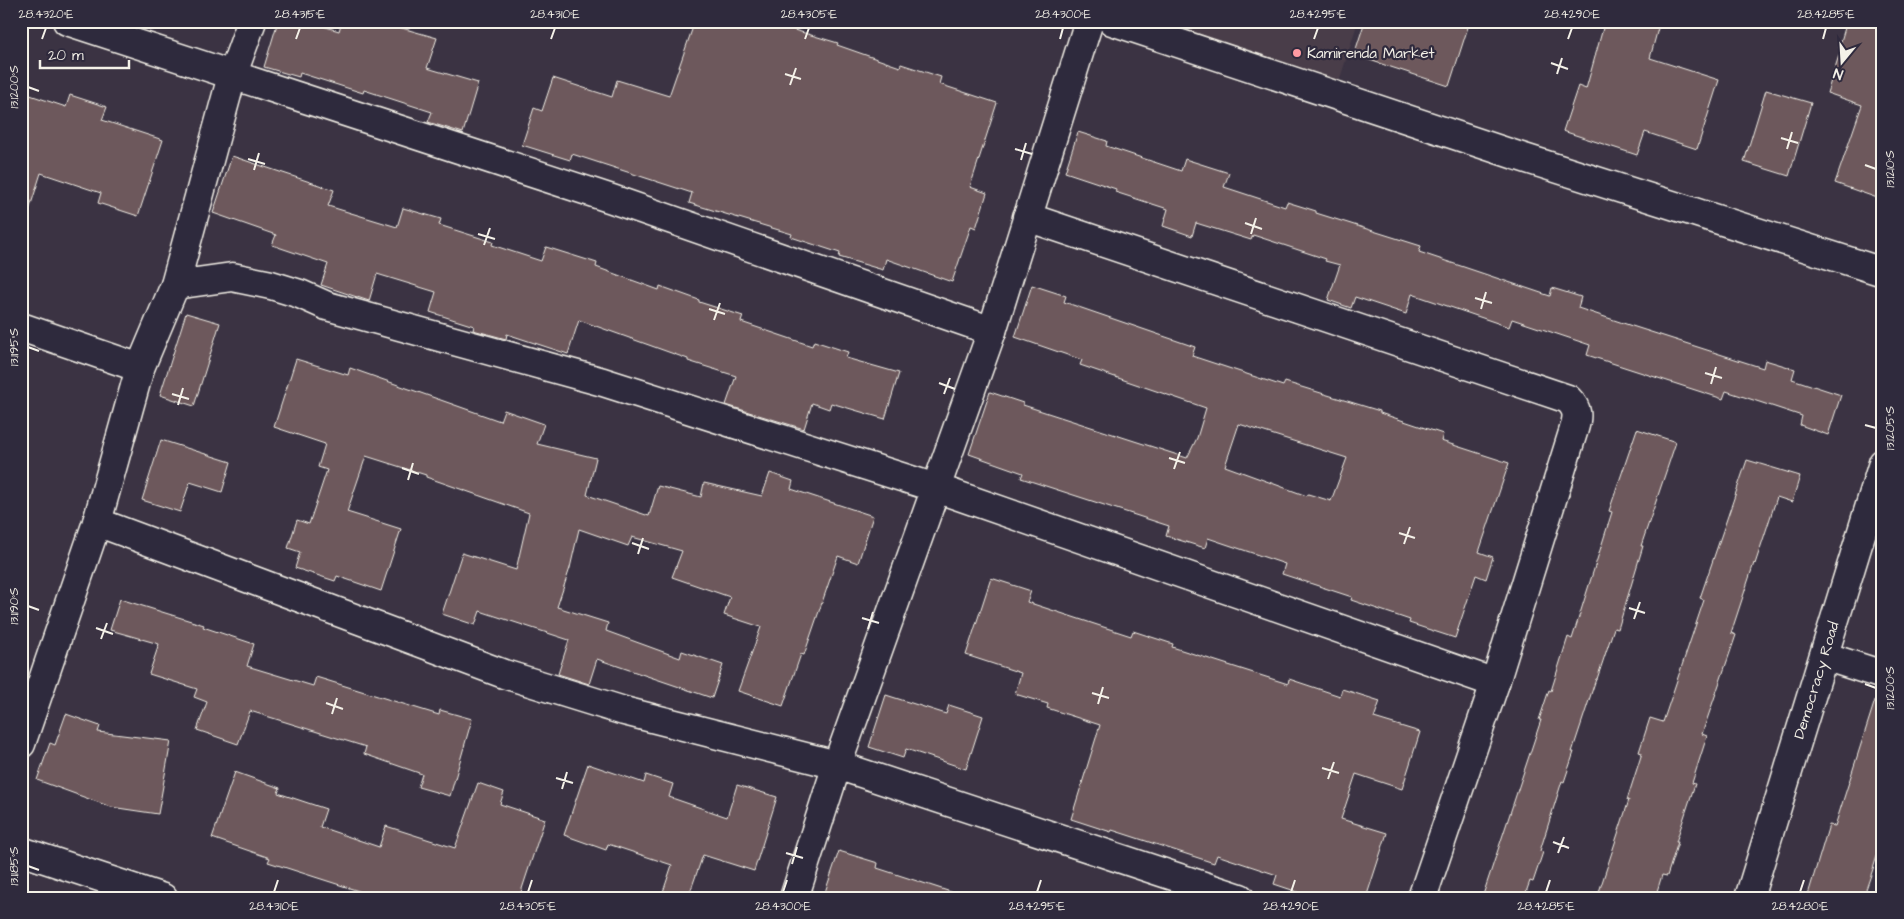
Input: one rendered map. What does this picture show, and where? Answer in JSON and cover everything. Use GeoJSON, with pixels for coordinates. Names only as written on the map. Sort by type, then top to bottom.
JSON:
{"type":"FeatureCollection","features":[{"type":"Feature","properties":{"kind":"street"},"geometry":{"type":"LineString","coordinates":[[67,21],[612,199],[992,330]]}},
{"type":"Feature","properties":{"kind":"street"},"geometry":{"type":"LineString","coordinates":[[21,744],[96,522],[140,368],[175,285],[232,76],[252,21]]}},
{"type":"Feature","properties":{"kind":"street"},"geometry":{"type":"LineString","coordinates":[[794,898],[837,765],[992,330],[1089,21]]}},
{"type":"Feature","properties":{"kind":"street"},"geometry":{"type":"LineString","coordinates":[[1112,21],[1518,156],[1883,272]]}},
{"type":"Feature","properties":{"kind":"street"},"geometry":{"type":"LineString","coordinates":[[1027,217],[1568,399],[1576,407],[1577,417],[1574,429],[1495,683],[1422,898]]}},
{"type":"Feature","properties":{"kind":"street"},"geometry":{"type":"LineString","coordinates":[[175,285],[232,277],[271,285],[300,294],[327,306],[603,382],[936,488],[1495,683]]}},
{"type":"Feature","properties":{"kind":"street"},"geometry":{"type":"LineString","coordinates":[[21,327],[140,368]]}},
{"type":"Feature","properties":{"kind":"street","name":"Democracy Road"},"geometry":{"type":"LineString","coordinates":[[1749,898],[1883,463]]}},
{"type":"Feature","properties":{"kind":"street"},"geometry":{"type":"LineString","coordinates":[[96,522],[504,674],[624,711],[837,765],[1240,898]]}},
{"type":"Feature","properties":{"kind":"street"},"geometry":{"type":"LineString","coordinates":[[1824,656],[1883,675]]}},
{"type":"Feature","properties":{"kind":"street"},"geometry":{"type":"LineString","coordinates":[[21,850],[163,898]]}},
{"type":"Feature","properties":{"kind":"shaded area","name":"Kamirenda Market"},"geometry":{"type":"Polygon","coordinates":[[[1154,21],[1358,21],[1338,85],[1154,21]]]}},
{"type":"Feature","properties":{"kind":"building"},"geometry":{"type":"Polygon","coordinates":[[[278,21],[306,21],[339,31],[342,21],[377,21],[437,38],[427,68],[478,83],[463,133],[428,122],[432,112],[364,90],[363,93],[300,73],[299,77],[264,67],[278,21]]]}},
{"type":"Feature","properties":{"kind":"building"},"geometry":{"type":"Polygon","coordinates":[[[695,21],[786,21],[784,27],[838,43],[837,45],[900,67],[901,64],[941,77],[939,84],[997,103],[970,187],[987,193],[976,228],[971,226],[952,282],[886,259],[883,270],[839,257],[840,253],[791,237],[792,234],[689,203],[692,193],[572,154],[570,160],[522,145],[534,108],[542,111],[553,78],[612,97],[617,80],[669,96],[695,21]]]}},
{"type":"Feature","properties":{"kind":"building"},"geometry":{"type":"Polygon","coordinates":[[[1365,21],[1470,21],[1449,86],[1354,55],[1365,21]]]}},
{"type":"Feature","properties":{"kind":"building"},"geometry":{"type":"Polygon","coordinates":[[[1605,21],[1660,21],[1650,58],[1719,80],[1697,149],[1645,132],[1637,155],[1563,131],[1578,86],[1586,89],[1605,21]]]}},
{"type":"Feature","properties":{"kind":"building"},"geometry":{"type":"Polygon","coordinates":[[[1847,21],[1883,21],[1883,200],[1835,183],[1862,105],[1827,93],[1841,49],[1839,48],[1847,21]]]}},
{"type":"Feature","properties":{"kind":"building"},"geometry":{"type":"Polygon","coordinates":[[[1766,90],[1811,103],[1789,176],[1744,162],[1766,90]]]}},
{"type":"Feature","properties":{"kind":"building"},"geometry":{"type":"Polygon","coordinates":[[[21,92],[66,107],[70,95],[107,107],[102,120],[163,140],[138,216],[98,203],[101,193],[41,173],[26,220],[21,219],[21,92]]]}},
{"type":"Feature","properties":{"kind":"building"},"geometry":{"type":"Polygon","coordinates":[[[1078,132],[1107,141],[1106,146],[1181,171],[1185,159],[1229,173],[1224,187],[1285,207],[1287,202],[1421,246],[1419,252],[1550,296],[1552,288],[1581,297],[1578,308],[1629,325],[1763,368],[1765,360],[1795,369],[1792,379],[1841,395],[1828,435],[1800,425],[1802,416],[1726,391],[1723,399],[1587,355],[1590,345],[1512,319],[1509,327],[1412,294],[1406,314],[1355,297],[1351,308],[1328,300],[1340,265],[1253,235],[1251,240],[1196,223],[1192,236],[1163,226],[1168,209],[1115,192],[1116,189],[1065,172],[1078,132]]]}},
{"type":"Feature","properties":{"kind":"building"},"geometry":{"type":"Polygon","coordinates":[[[232,156],[334,190],[328,206],[397,227],[403,208],[441,219],[439,225],[493,242],[492,245],[541,261],[546,247],[597,263],[596,267],[659,290],[660,286],[699,300],[699,302],[743,316],[741,322],[812,346],[814,341],[848,352],[846,358],[899,373],[885,419],[831,403],[829,409],[812,403],[804,429],[726,405],[736,376],[688,361],[688,359],[579,320],[568,354],[507,334],[506,339],[473,330],[474,326],[430,312],[436,292],[377,274],[369,301],[321,285],[328,264],[272,245],[276,235],[213,213],[232,156]]]}},
{"type":"Feature","properties":{"kind":"building"},"geometry":{"type":"Polygon","coordinates":[[[1032,285],[1066,296],[1064,302],[1195,347],[1192,356],[1283,386],[1285,382],[1380,411],[1380,413],[1443,434],[1441,441],[1509,463],[1479,552],[1493,557],[1486,579],[1476,575],[1455,638],[1409,623],[1410,620],[1351,600],[1352,597],[1282,574],[1285,564],[1208,538],[1205,548],[1166,536],[1169,526],[1021,478],[1023,473],[969,454],[990,392],[1023,403],[1023,405],[1187,458],[1197,438],[1206,408],[1080,365],[1082,360],[1015,337],[1032,285]],[[1239,424],[1225,466],[1307,496],[1308,494],[1331,501],[1347,458],[1239,424]]]}},
{"type":"Feature","properties":{"kind":"building"},"geometry":{"type":"Polygon","coordinates":[[[186,313],[220,323],[194,406],[160,395],[186,313]]]}},
{"type":"Feature","properties":{"kind":"building"},"geometry":{"type":"Polygon","coordinates":[[[296,359],[348,375],[350,368],[500,421],[504,410],[544,424],[537,444],[596,458],[587,495],[649,516],[658,486],[701,497],[704,483],[762,496],[770,473],[793,481],[791,489],[873,516],[858,563],[838,556],[804,655],[801,654],[783,706],[738,691],[761,627],[724,615],[730,597],[672,577],[682,551],[632,537],[628,546],[579,529],[570,568],[557,607],[608,623],[606,631],[680,658],[682,651],[723,665],[712,698],[597,659],[589,684],[558,674],[569,640],[480,611],[475,625],[442,614],[462,553],[516,570],[529,513],[426,477],[426,475],[366,456],[347,512],[401,529],[381,591],[337,576],[335,581],[295,568],[300,552],[288,548],[297,520],[309,524],[327,470],[318,467],[325,444],[274,427],[296,359]]]}},
{"type":"Feature","properties":{"kind":"building"},"geometry":{"type":"Polygon","coordinates":[[[1637,429],[1676,442],[1641,546],[1643,546],[1618,629],[1614,628],[1596,679],[1572,752],[1574,752],[1564,782],[1562,781],[1540,851],[1543,852],[1533,882],[1530,881],[1524,898],[1482,898],[1541,720],[1539,720],[1549,690],[1551,691],[1568,637],[1572,639],[1612,512],[1609,511],[1637,429]]]}},
{"type":"Feature","properties":{"kind":"building"},"geometry":{"type":"Polygon","coordinates":[[[161,440],[231,462],[222,492],[190,482],[180,512],[142,500],[161,440]]]}},
{"type":"Feature","properties":{"kind":"building"},"geometry":{"type":"Polygon","coordinates":[[[1747,460],[1800,476],[1792,502],[1777,497],[1754,563],[1731,633],[1736,635],[1702,734],[1707,736],[1692,783],[1695,784],[1667,876],[1662,875],[1655,898],[1597,898],[1629,800],[1627,800],[1642,753],[1639,752],[1650,718],[1663,722],[1704,600],[1700,598],[1747,460]]]}},
{"type":"Feature","properties":{"kind":"building"},"geometry":{"type":"Polygon","coordinates":[[[991,578],[1031,591],[1027,602],[1131,636],[1133,631],[1173,644],[1172,647],[1288,684],[1289,679],[1340,696],[1342,689],[1380,701],[1374,718],[1420,732],[1402,789],[1356,774],[1341,819],[1387,833],[1366,898],[1316,898],[1274,884],[1277,875],[1217,855],[1214,863],[1112,830],[1111,832],[1071,819],[1100,725],[1047,708],[1048,704],[1015,694],[1021,673],[966,655],[991,578]]]}},
{"type":"Feature","properties":{"kind":"building"},"geometry":{"type":"Polygon","coordinates":[[[120,599],[204,625],[203,627],[254,644],[247,666],[313,686],[316,677],[439,715],[440,710],[472,719],[450,796],[418,787],[422,774],[364,754],[366,747],[250,711],[238,744],[197,730],[207,702],[194,697],[197,689],[149,674],[159,644],[110,630],[120,599]]]}},
{"type":"Feature","properties":{"kind":"building"},"geometry":{"type":"Polygon","coordinates":[[[1877,694],[1883,694],[1883,837],[1872,872],[1863,898],[1807,898],[1829,825],[1835,826],[1877,694]]]}},
{"type":"Feature","properties":{"kind":"building"},"geometry":{"type":"Polygon","coordinates":[[[886,695],[946,714],[949,705],[983,716],[966,769],[906,749],[903,758],[869,747],[886,695]]]}},
{"type":"Feature","properties":{"kind":"building"},"geometry":{"type":"Polygon","coordinates":[[[66,714],[100,726],[98,732],[171,741],[158,814],[111,807],[37,780],[50,743],[55,745],[66,714]]]}},
{"type":"Feature","properties":{"kind":"building"},"geometry":{"type":"Polygon","coordinates":[[[588,764],[644,783],[646,775],[673,784],[669,797],[727,817],[737,785],[777,797],[754,871],[703,855],[688,898],[661,898],[672,865],[608,844],[606,850],[564,835],[588,764]]]}},
{"type":"Feature","properties":{"kind":"building"},"geometry":{"type":"Polygon","coordinates":[[[235,772],[280,788],[278,793],[326,809],[320,827],[379,847],[386,826],[455,848],[478,783],[504,792],[500,804],[545,819],[519,898],[363,898],[365,893],[268,862],[270,858],[212,838],[235,772]]]}},
{"type":"Feature","properties":{"kind":"building"},"geometry":{"type":"Polygon","coordinates":[[[839,851],[878,863],[877,868],[954,893],[954,898],[823,898],[839,851]]]}},
{"type":"Feature","properties":{"kind":"place","name":"Kamirenda Market"},"geometry":{"type":"Point","coordinates":[1297,53]}}]}
